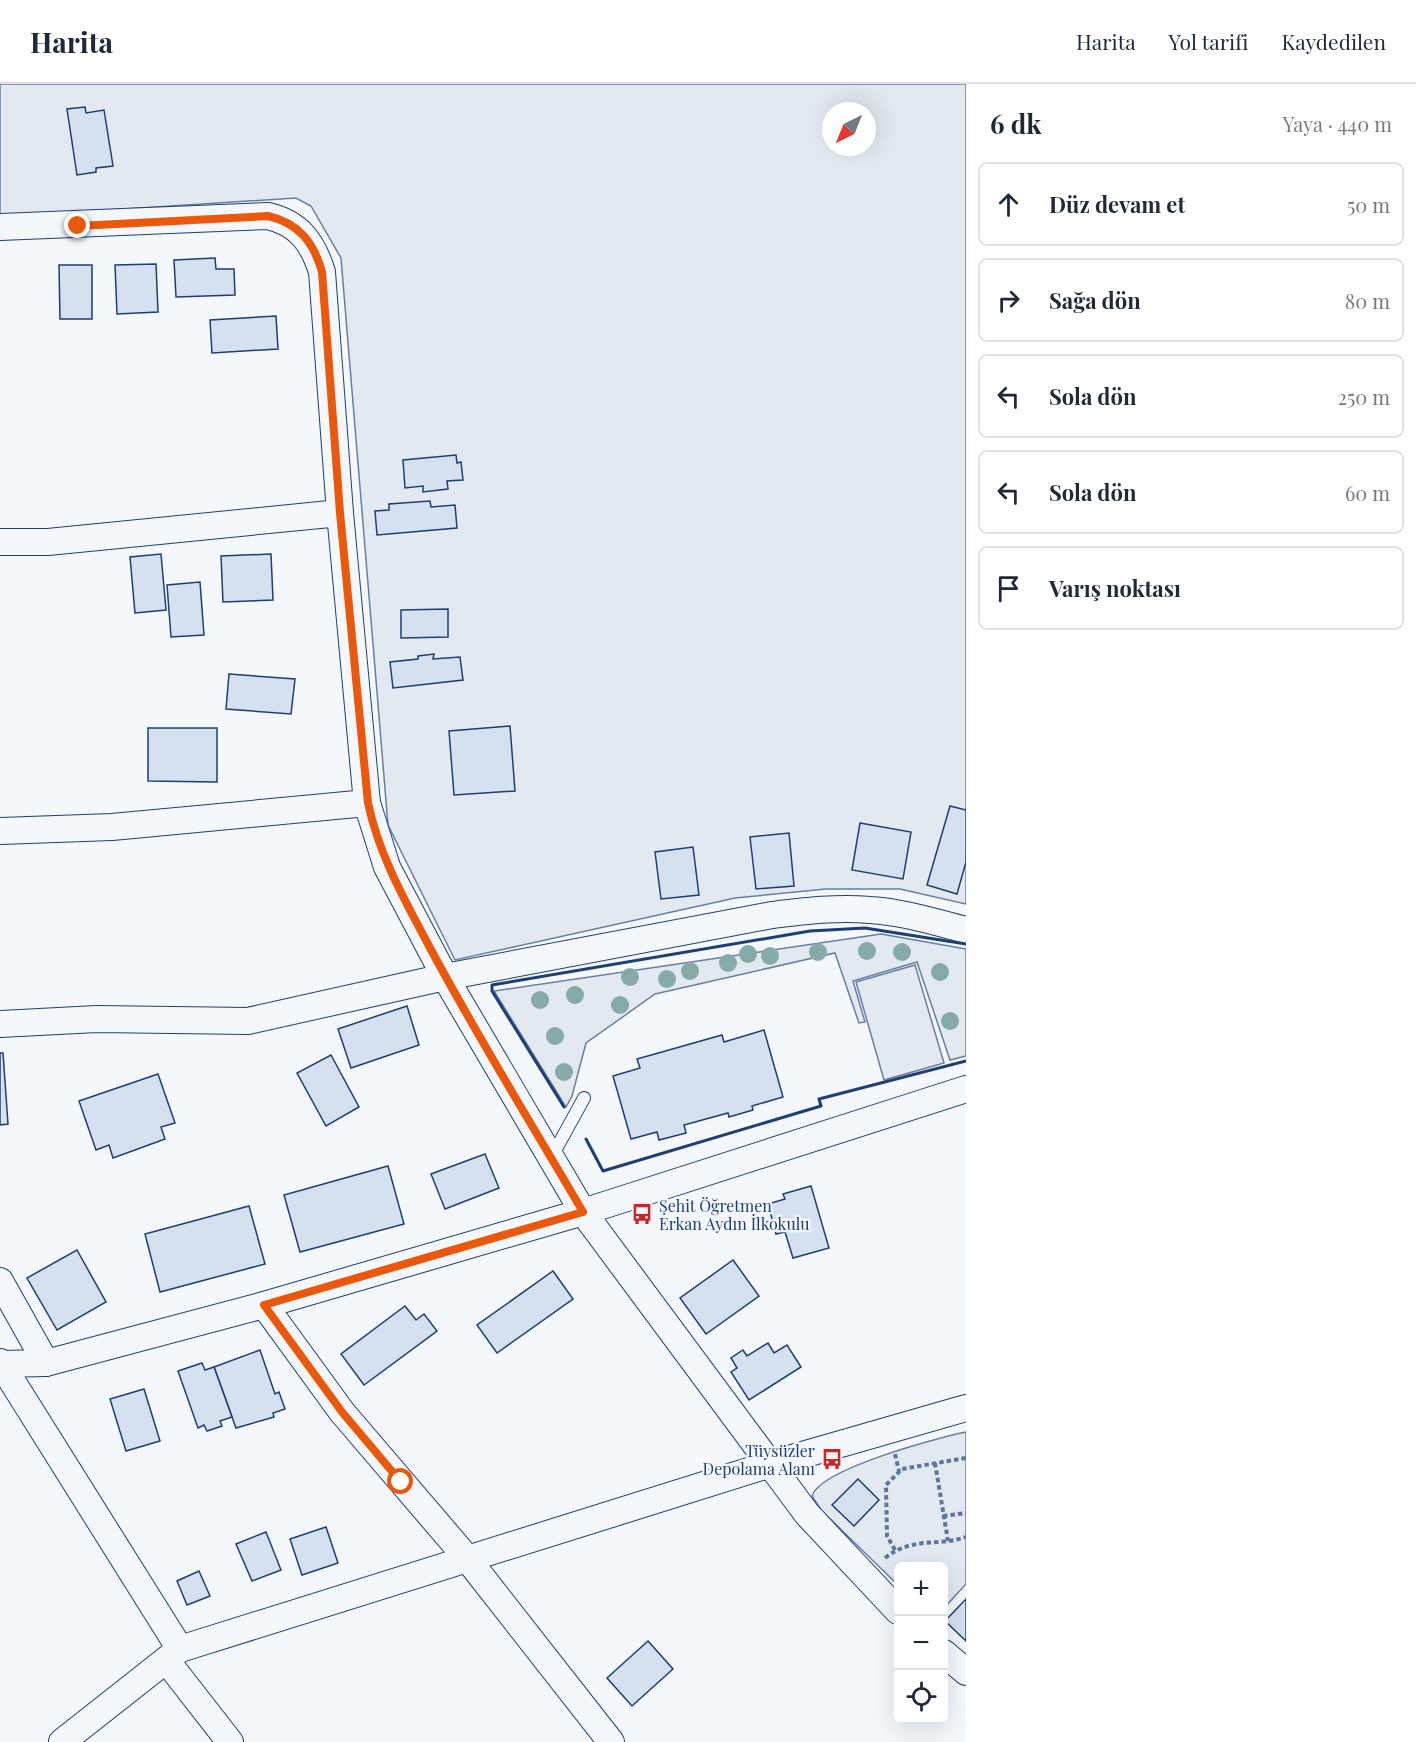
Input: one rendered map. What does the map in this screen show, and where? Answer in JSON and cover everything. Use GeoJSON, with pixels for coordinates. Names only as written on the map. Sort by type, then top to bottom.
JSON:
{"type":"FeatureCollection","features":[{"type":"Feature","properties":{"kind":"street"},"geometry":{"type":"LineString","coordinates":[[0,227],[268,216],[281,219],[304,236],[313,246],[322,272],[340,513],[368,803],[384,859],[446,977],[583,1212],[807,1514],[894,1607]]}},
{"type":"Feature","properties":{"kind":"street"},"geometry":{"type":"LineString","coordinates":[[0,542],[48,542],[340,513]]}},
{"type":"Feature","properties":{"kind":"street"},"geometry":{"type":"LineString","coordinates":[[0,831],[112,827],[368,803]]}},
{"type":"Feature","properties":{"kind":"street"},"geometry":{"type":"LineString","coordinates":[[0,1024],[97,1019],[248,1021],[446,977],[772,915],[822,910],[870,910],[905,915],[966,930]]}},
{"type":"Feature","properties":{"kind":"street"},"geometry":{"type":"LineString","coordinates":[[230,1742],[173,1655],[0,1364],[46,1363],[264,1305],[583,1212],[966,1089]]}},
{"type":"Feature","properties":{"kind":"street"},"geometry":{"type":"LineString","coordinates":[[0,1281],[46,1363]]}},
{"type":"Feature","properties":{"kind":"street"},"geometry":{"type":"LineString","coordinates":[[264,1305],[342,1412],[466,1557],[611,1742]]}},
{"type":"Feature","properties":{"kind":"street"},"geometry":{"type":"LineString","coordinates":[[62,1742],[173,1655],[466,1557],[771,1464],[966,1408]]}},
{"type":"Feature","properties":{"kind":"street"},"geometry":{"type":"LineString","coordinates":[[948,1656],[966,1672]]}},
{"type":"Feature","properties":{"kind":"lane"},"geometry":{"type":"LineString","coordinates":[[551,1158],[584,1098]]}},
{"type":"Feature","properties":{"kind":"path"},"geometry":{"type":"LineString","coordinates":[[966,1458],[902,1469],[886,1485],[887,1536],[895,1550],[900,1546],[966,1537]]}},
{"type":"Feature","properties":{"kind":"path"},"geometry":{"type":"LineString","coordinates":[[934,1463],[948,1541]]}},
{"type":"Feature","properties":{"kind":"path"},"geometry":{"type":"LineString","coordinates":[[944,1516],[966,1513]]}},
{"type":"Feature","properties":{"kind":"shaded area"},"geometry":{"type":"Polygon","coordinates":[[[0,84],[966,84],[966,904],[900,889],[826,889],[735,898],[455,960],[388,825],[341,258],[311,206],[296,198],[0,217],[0,84]]]}},
{"type":"Feature","properties":{"kind":"shaded area"},"geometry":{"type":"Polygon","coordinates":[[[881,934],[966,949],[966,1056],[950,1060],[917,962],[853,981],[865,1022],[859,1023],[835,953],[655,994],[586,1043],[572,1096],[566,1107],[494,991],[881,934]]]}},
{"type":"Feature","properties":{"kind":"shaded area"},"geometry":{"type":"Polygon","coordinates":[[[915,965],[944,1063],[884,1080],[856,982],[915,965]]]}},
{"type":"Feature","properties":{"kind":"shaded area"},"geometry":{"type":"Polygon","coordinates":[[[966,1432],[966,1584],[948,1604],[948,1562],[894,1562],[894,1581],[822,1511],[812,1496],[820,1486],[835,1475],[881,1456],[966,1432]]]}},
{"type":"Feature","properties":{"kind":"building"},"geometry":{"type":"Polygon","coordinates":[[[85,107],[86,113],[104,110],[113,166],[96,168],[96,172],[77,175],[67,109],[85,107]]]}},
{"type":"Feature","properties":{"kind":"building"},"geometry":{"type":"Polygon","coordinates":[[[215,258],[216,269],[234,269],[235,295],[176,297],[174,260],[215,258]]]}},
{"type":"Feature","properties":{"kind":"building"},"geometry":{"type":"Polygon","coordinates":[[[156,264],[158,312],[117,314],[115,265],[156,264]]]}},
{"type":"Feature","properties":{"kind":"building"},"geometry":{"type":"Polygon","coordinates":[[[59,265],[92,265],[92,319],[60,319],[59,265]]]}},
{"type":"Feature","properties":{"kind":"building"},"geometry":{"type":"Polygon","coordinates":[[[276,316],[278,349],[212,353],[210,320],[276,316]]]}},
{"type":"Feature","properties":{"kind":"building"},"geometry":{"type":"Polygon","coordinates":[[[456,455],[457,463],[461,462],[463,480],[447,481],[448,489],[423,492],[423,486],[405,488],[403,460],[456,455]]]}},
{"type":"Feature","properties":{"kind":"building"},"geometry":{"type":"Polygon","coordinates":[[[430,501],[431,507],[455,505],[457,528],[377,535],[375,511],[389,510],[389,504],[430,501]]]}},
{"type":"Feature","properties":{"kind":"building"},"geometry":{"type":"Polygon","coordinates":[[[161,554],[166,610],[135,613],[130,557],[161,554]]]}},
{"type":"Feature","properties":{"kind":"building"},"geometry":{"type":"Polygon","coordinates":[[[271,554],[273,600],[223,602],[221,556],[271,554]]]}},
{"type":"Feature","properties":{"kind":"building"},"geometry":{"type":"Polygon","coordinates":[[[200,582],[204,635],[171,637],[167,585],[200,582]]]}},
{"type":"Feature","properties":{"kind":"building"},"geometry":{"type":"Polygon","coordinates":[[[448,609],[448,637],[401,638],[401,610],[448,609]]]}},
{"type":"Feature","properties":{"kind":"building"},"geometry":{"type":"Polygon","coordinates":[[[434,654],[433,659],[460,657],[463,680],[393,688],[390,662],[418,659],[418,656],[434,654]]]}},
{"type":"Feature","properties":{"kind":"building"},"geometry":{"type":"Polygon","coordinates":[[[229,674],[295,679],[291,714],[226,709],[229,674]]]}},
{"type":"Feature","properties":{"kind":"building"},"geometry":{"type":"Polygon","coordinates":[[[510,726],[515,791],[454,795],[449,731],[510,726]]]}},
{"type":"Feature","properties":{"kind":"building"},"geometry":{"type":"Polygon","coordinates":[[[148,728],[217,728],[217,782],[148,781],[148,728]]]}},
{"type":"Feature","properties":{"kind":"building"},"geometry":{"type":"Polygon","coordinates":[[[950,806],[966,810],[966,862],[957,894],[927,885],[950,806]]]}},
{"type":"Feature","properties":{"kind":"building"},"geometry":{"type":"Polygon","coordinates":[[[860,823],[911,832],[903,879],[852,870],[860,823]]]}},
{"type":"Feature","properties":{"kind":"building"},"geometry":{"type":"Polygon","coordinates":[[[789,833],[794,886],[756,889],[750,837],[789,833]]]}},
{"type":"Feature","properties":{"kind":"building"},"geometry":{"type":"Polygon","coordinates":[[[693,847],[699,895],[661,899],[655,852],[693,847]]]}},
{"type":"Feature","properties":{"kind":"building"},"geometry":{"type":"Polygon","coordinates":[[[407,1006],[419,1045],[351,1068],[338,1029],[407,1006]]]}},
{"type":"Feature","properties":{"kind":"building"},"geometry":{"type":"Polygon","coordinates":[[[764,1030],[783,1097],[752,1106],[753,1110],[729,1117],[728,1113],[684,1125],[686,1133],[659,1140],[657,1132],[631,1139],[613,1076],[640,1068],[637,1059],[722,1035],[724,1042],[764,1030]]]}},
{"type":"Feature","properties":{"kind":"building"},"geometry":{"type":"Polygon","coordinates":[[[0,1053],[3,1053],[8,1124],[0,1125],[0,1053]]]}},
{"type":"Feature","properties":{"kind":"building"},"geometry":{"type":"Polygon","coordinates":[[[331,1055],[359,1107],[326,1126],[297,1073],[331,1055]]]}},
{"type":"Feature","properties":{"kind":"building"},"geometry":{"type":"Polygon","coordinates":[[[158,1074],[175,1123],[161,1127],[165,1139],[113,1158],[109,1145],[96,1150],[79,1101],[158,1074]]]}},
{"type":"Feature","properties":{"kind":"building"},"geometry":{"type":"Polygon","coordinates":[[[485,1154],[499,1188],[445,1209],[431,1174],[485,1154]]]}},
{"type":"Feature","properties":{"kind":"building"},"geometry":{"type":"Polygon","coordinates":[[[388,1166],[404,1224],[300,1252],[284,1195],[388,1166]]]}},
{"type":"Feature","properties":{"kind":"building"},"geometry":{"type":"Polygon","coordinates":[[[811,1186],[829,1248],[793,1258],[785,1232],[776,1234],[768,1204],[785,1199],[783,1194],[811,1186]]]}},
{"type":"Feature","properties":{"kind":"building"},"geometry":{"type":"Polygon","coordinates":[[[249,1206],[265,1264],[160,1292],[145,1234],[249,1206]]]}},
{"type":"Feature","properties":{"kind":"building"},"geometry":{"type":"Polygon","coordinates":[[[77,1250],[106,1302],[57,1330],[27,1278],[77,1250]]]}},
{"type":"Feature","properties":{"kind":"building"},"geometry":{"type":"Polygon","coordinates":[[[733,1260],[759,1296],[706,1334],[680,1298],[733,1260]]]}},
{"type":"Feature","properties":{"kind":"building"},"geometry":{"type":"Polygon","coordinates":[[[553,1271],[573,1299],[497,1353],[477,1325],[553,1271]]]}},
{"type":"Feature","properties":{"kind":"building"},"geometry":{"type":"Polygon","coordinates":[[[405,1306],[416,1320],[424,1314],[437,1331],[364,1385],[341,1354],[405,1306]]]}},
{"type":"Feature","properties":{"kind":"building"},"geometry":{"type":"Polygon","coordinates":[[[768,1343],[774,1353],[787,1345],[801,1367],[749,1400],[731,1372],[737,1368],[731,1358],[743,1350],[747,1356],[768,1343]]]}},
{"type":"Feature","properties":{"kind":"building"},"geometry":{"type":"Polygon","coordinates":[[[260,1350],[275,1394],[279,1392],[285,1409],[273,1413],[274,1417],[236,1428],[214,1367],[260,1350]]]}},
{"type":"Feature","properties":{"kind":"building"},"geometry":{"type":"Polygon","coordinates":[[[202,1363],[205,1370],[214,1367],[232,1417],[220,1421],[222,1426],[207,1431],[204,1425],[198,1428],[178,1371],[202,1363]]]}},
{"type":"Feature","properties":{"kind":"building"},"geometry":{"type":"Polygon","coordinates":[[[144,1389],[160,1441],[126,1451],[110,1399],[144,1389]]]}},
{"type":"Feature","properties":{"kind":"building"},"geometry":{"type":"Polygon","coordinates":[[[858,1479],[879,1500],[854,1526],[832,1505],[858,1479]]]}},
{"type":"Feature","properties":{"kind":"building"},"geometry":{"type":"Polygon","coordinates":[[[326,1527],[338,1563],[302,1575],[290,1539],[326,1527]]]}},
{"type":"Feature","properties":{"kind":"building"},"geometry":{"type":"Polygon","coordinates":[[[266,1532],[281,1570],[252,1581],[236,1544],[266,1532]]]}},
{"type":"Feature","properties":{"kind":"building"},"geometry":{"type":"Polygon","coordinates":[[[199,1571],[210,1596],[187,1605],[177,1581],[199,1571]]]}},
{"type":"Feature","properties":{"kind":"building"},"geometry":{"type":"Polygon","coordinates":[[[966,1599],[966,1641],[948,1624],[948,1618],[966,1599]]]}},
{"type":"Feature","properties":{"kind":"building"},"geometry":{"type":"Polygon","coordinates":[[[648,1641],[673,1669],[632,1706],[607,1678],[648,1641]]]}},
{"type":"Feature","properties":{"kind":"wall"},"geometry":{"type":"LineString","coordinates":[[564,1107],[492,991],[492,985],[810,931],[865,928],[966,944]]}},
{"type":"Feature","properties":{"kind":"wall"},"geometry":{"type":"LineString","coordinates":[[586,1139],[603,1171],[821,1106],[819,1099],[966,1061]]}},
{"type":"Feature","properties":{"kind":"place","name":"Şehit Öğretmen Erkan Aydın İlkokulu"},"geometry":{"type":"Point","coordinates":[642,1214]}},
{"type":"Feature","properties":{"kind":"place","name":"Tüysüzler Depolama Alanı"},"geometry":{"type":"Point","coordinates":[832,1459]}},
{"type":"Feature","properties":{"kind":"route"},"geometry":{"type":"LineString","coordinates":[[78,226],[268,216],[281,219],[292,226],[313,246],[322,272],[340,513],[372,826],[387,867],[446,977],[583,1212],[264,1305],[342,1412],[401,1482]]}}]}
